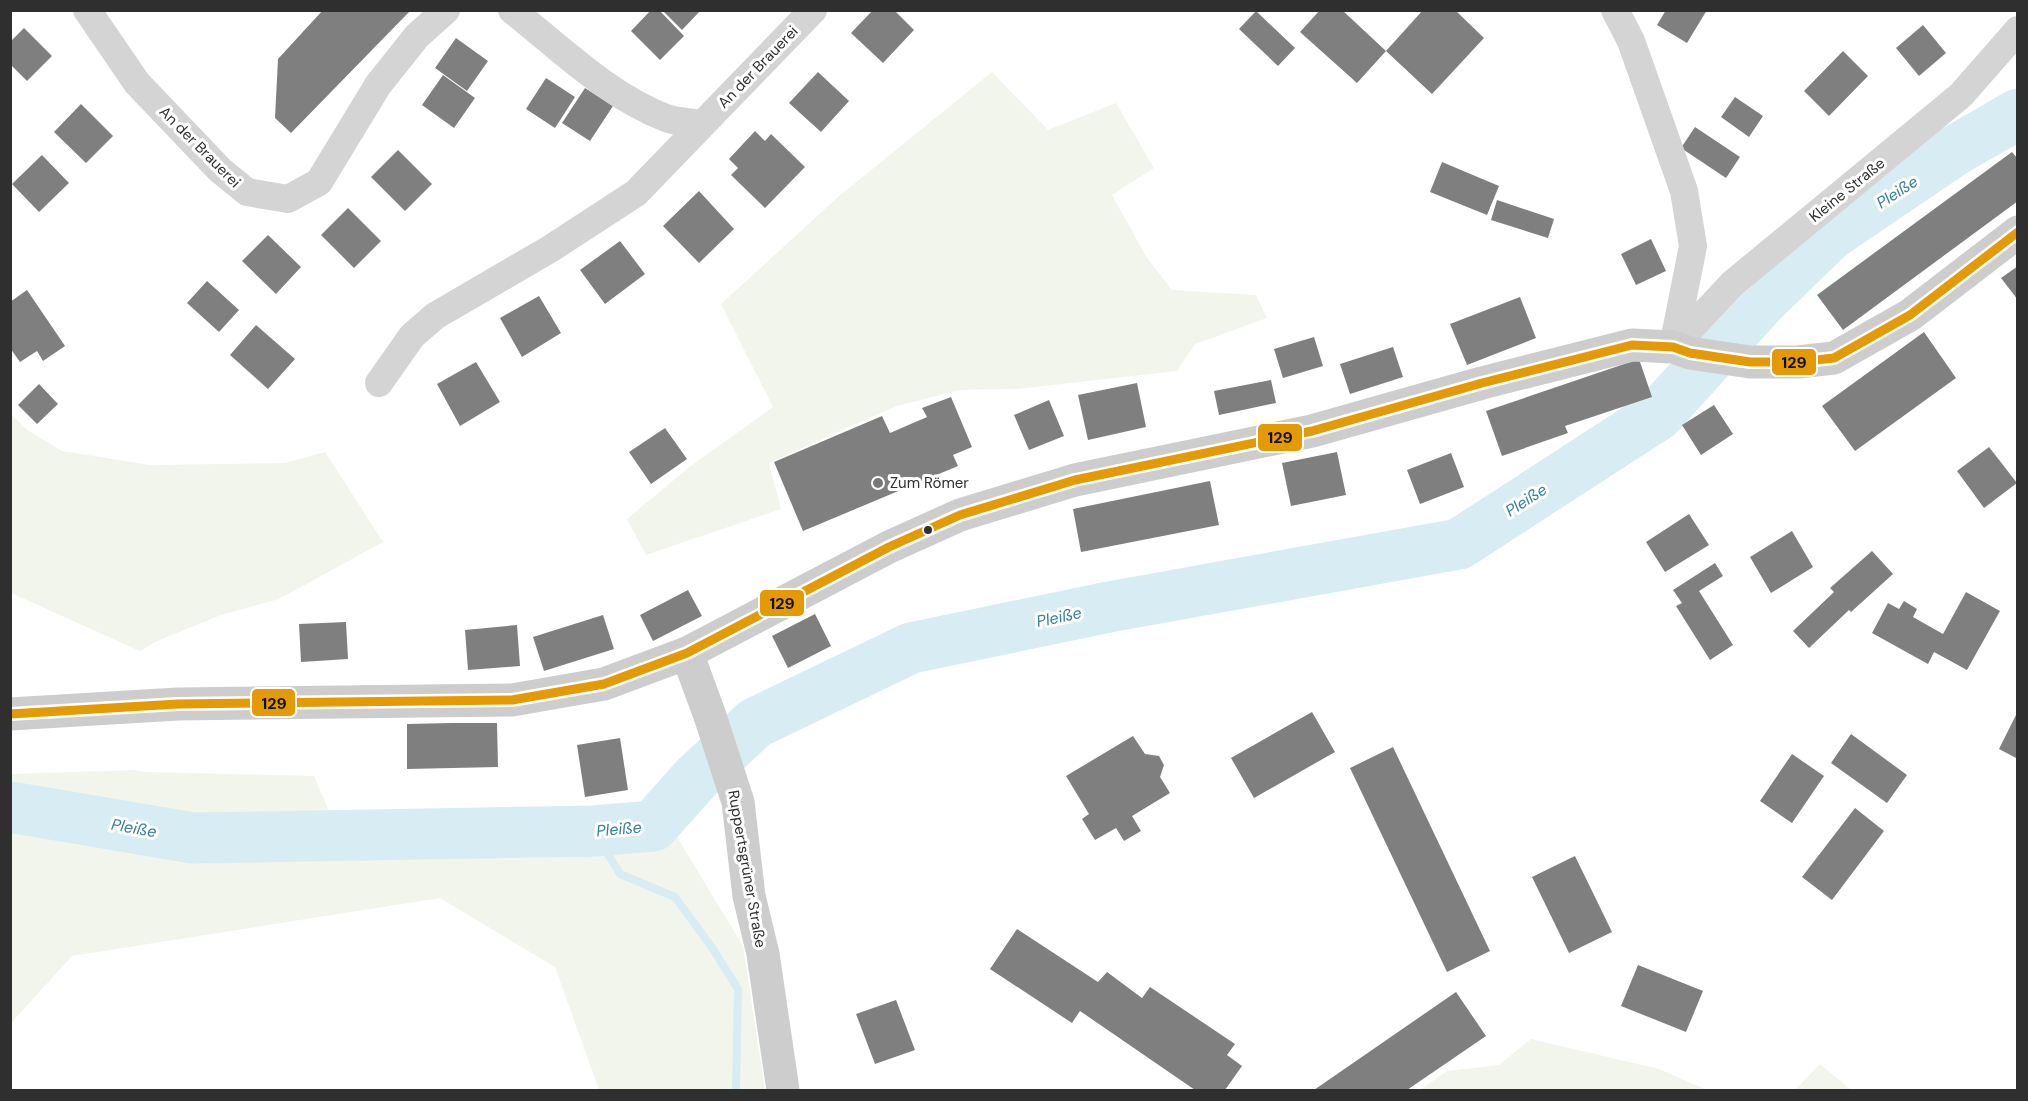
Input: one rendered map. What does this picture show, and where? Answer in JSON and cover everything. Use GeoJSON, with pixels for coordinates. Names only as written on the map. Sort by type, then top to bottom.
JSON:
{"type":"FeatureCollection","features":[{"type":"Feature","properties":{"kind":"main road"},"geometry":{"type":"LineString","coordinates":[[10,714],[178,704],[512,700],[604,684],[687,653],[889,547],[960,515],[1076,480],[1312,431],[1482,382],[1632,345],[1681,350],[1750,362],[1798,362],[1834,358],[1910,315],[2018,232]]}},
{"type":"Feature","properties":{"kind":"main road","name":"Ruppertsgrüner Straße"},"geometry":{"type":"LineString","coordinates":[[687,653],[738,802],[749,896],[763,954],[783,1090]]}},
{"type":"Feature","properties":{"kind":"street","name":"An der Brauerei"},"geometry":{"type":"LineString","coordinates":[[87,10],[137,83],[220,170],[247,192],[288,199],[319,182],[378,85],[417,36],[446,10]]}},
{"type":"Feature","properties":{"kind":"street"},"geometry":{"type":"LineString","coordinates":[[512,10],[596,79],[668,119],[702,124]]}},
{"type":"Feature","properties":{"kind":"street","name":"An der Brauerei"},"geometry":{"type":"LineString","coordinates":[[379,383],[412,336],[435,316],[550,249],[636,193],[813,10]]}},
{"type":"Feature","properties":{"kind":"street"},"geometry":{"type":"LineString","coordinates":[[1615,10],[1631,41],[1684,191],[1694,246],[1681,350]]}},
{"type":"Feature","properties":{"kind":"street","name":"Kleine Straße"},"geometry":{"type":"LineString","coordinates":[[1681,350],[1732,284],[1962,96],[2018,30]]}},
{"type":"Feature","properties":{"kind":"shaded area"},"geometry":{"type":"Polygon","coordinates":[[[992,72],[1048,130],[1116,103],[1154,168],[1112,195],[1147,258],[1172,290],[1256,295],[1267,318],[1195,344],[1177,371],[1017,389],[959,390],[894,407],[769,463],[781,509],[646,555],[627,519],[688,468],[773,407],[721,304],[838,197],[992,72]]]}},
{"type":"Feature","properties":{"kind":"shaded area"},"geometry":{"type":"Polygon","coordinates":[[[10,413],[26,429],[62,451],[150,465],[285,463],[325,452],[383,542],[279,599],[221,615],[157,641],[140,651],[11,593],[10,413]]]}},
{"type":"Feature","properties":{"kind":"shaded area"},"geometry":{"type":"Polygon","coordinates":[[[133,770],[314,776],[336,827],[677,837],[743,946],[765,1090],[599,1090],[555,967],[440,898],[72,956],[11,1023],[11,774],[133,770]]]}},
{"type":"Feature","properties":{"kind":"shaded area"},"geometry":{"type":"Polygon","coordinates":[[[1531,1039],[1659,1069],[1707,1090],[1420,1090],[1447,1071],[1499,1065],[1531,1039]]]}},
{"type":"Feature","properties":{"kind":"shaded area"},"geometry":{"type":"Polygon","coordinates":[[[1820,1064],[1851,1090],[1795,1090],[1820,1064]]]}},
{"type":"Feature","properties":{"kind":"building"},"geometry":{"type":"Polygon","coordinates":[[[323,10],[411,10],[291,133],[275,118],[278,59],[323,10]]]}},
{"type":"Feature","properties":{"kind":"building"},"geometry":{"type":"Polygon","coordinates":[[[651,10],[659,10],[684,36],[660,60],[631,31],[651,10]]]}},
{"type":"Feature","properties":{"kind":"building"},"geometry":{"type":"Polygon","coordinates":[[[662,10],[701,10],[682,30],[662,10]]]}},
{"type":"Feature","properties":{"kind":"building"},"geometry":{"type":"Polygon","coordinates":[[[873,10],[894,10],[914,30],[883,63],[851,33],[873,10]]]}},
{"type":"Feature","properties":{"kind":"building"},"geometry":{"type":"Polygon","coordinates":[[[1320,10],[1342,10],[1386,51],[1357,83],[1300,32],[1320,10]]]}},
{"type":"Feature","properties":{"kind":"building"},"geometry":{"type":"Polygon","coordinates":[[[1423,10],[1455,10],[1484,38],[1432,94],[1386,51],[1423,10]]]}},
{"type":"Feature","properties":{"kind":"building"},"geometry":{"type":"Polygon","coordinates":[[[1666,10],[1707,10],[1687,43],[1657,25],[1666,10]]]}},
{"type":"Feature","properties":{"kind":"building"},"geometry":{"type":"Polygon","coordinates":[[[1256,11],[1295,48],[1278,66],[1239,29],[1256,11]]]}},
{"type":"Feature","properties":{"kind":"building"},"geometry":{"type":"Polygon","coordinates":[[[1923,25],[1946,53],[1919,76],[1896,48],[1923,25]]]}},
{"type":"Feature","properties":{"kind":"building"},"geometry":{"type":"Polygon","coordinates":[[[24,28],[52,56],[27,81],[10,64],[10,42],[24,28]]]}},
{"type":"Feature","properties":{"kind":"building"},"geometry":{"type":"Polygon","coordinates":[[[456,38],[488,61],[467,91],[435,68],[456,38]]]}},
{"type":"Feature","properties":{"kind":"building"},"geometry":{"type":"Polygon","coordinates":[[[1843,51],[1868,76],[1829,116],[1804,91],[1843,51]]]}},
{"type":"Feature","properties":{"kind":"building"},"geometry":{"type":"Polygon","coordinates":[[[818,72],[849,101],[821,132],[789,103],[818,72]]]}},
{"type":"Feature","properties":{"kind":"building"},"geometry":{"type":"Polygon","coordinates":[[[443,75],[475,98],[454,128],[422,105],[443,75]]]}},
{"type":"Feature","properties":{"kind":"building"},"geometry":{"type":"Polygon","coordinates":[[[546,78],[575,97],[555,128],[526,109],[546,78]]]}},
{"type":"Feature","properties":{"kind":"building"},"geometry":{"type":"Polygon","coordinates":[[[585,88],[613,106],[590,141],[562,123],[585,88]]]}},
{"type":"Feature","properties":{"kind":"building"},"geometry":{"type":"Polygon","coordinates":[[[1735,97],[1763,116],[1749,137],[1721,117],[1735,97]]]}},
{"type":"Feature","properties":{"kind":"building"},"geometry":{"type":"Polygon","coordinates":[[[81,104],[113,136],[86,163],[54,132],[81,104]]]}},
{"type":"Feature","properties":{"kind":"building"},"geometry":{"type":"Polygon","coordinates":[[[1695,127],[1740,157],[1726,178],[1681,148],[1695,127]]]}},
{"type":"Feature","properties":{"kind":"building"},"geometry":{"type":"Polygon","coordinates":[[[755,131],[765,141],[771,134],[805,167],[765,208],[731,175],[738,168],[729,159],[755,131]]]}},
{"type":"Feature","properties":{"kind":"building"},"geometry":{"type":"Polygon","coordinates":[[[398,150],[432,184],[405,211],[371,177],[398,150]]]}},
{"type":"Feature","properties":{"kind":"building"},"geometry":{"type":"Polygon","coordinates":[[[2012,152],[2018,159],[2018,201],[1843,330],[1817,295],[2012,152]]]}},
{"type":"Feature","properties":{"kind":"building"},"geometry":{"type":"Polygon","coordinates":[[[42,155],[69,183],[39,212],[12,184],[42,155]]]}},
{"type":"Feature","properties":{"kind":"building"},"geometry":{"type":"Polygon","coordinates":[[[1442,162],[1499,186],[1487,215],[1430,192],[1442,162]]]}},
{"type":"Feature","properties":{"kind":"building"},"geometry":{"type":"Polygon","coordinates":[[[699,191],[734,229],[699,263],[663,226],[699,191]]]}},
{"type":"Feature","properties":{"kind":"building"},"geometry":{"type":"Polygon","coordinates":[[[1497,200],[1554,219],[1548,238],[1491,220],[1497,200]]]}},
{"type":"Feature","properties":{"kind":"building"},"geometry":{"type":"Polygon","coordinates":[[[348,208],[381,241],[354,268],[321,235],[348,208]]]}},
{"type":"Feature","properties":{"kind":"building"},"geometry":{"type":"Polygon","coordinates":[[[268,235],[301,267],[276,294],[242,261],[268,235]]]}},
{"type":"Feature","properties":{"kind":"building"},"geometry":{"type":"Polygon","coordinates":[[[1651,239],[1666,271],[1636,285],[1621,254],[1651,239]]]}},
{"type":"Feature","properties":{"kind":"building"},"geometry":{"type":"Polygon","coordinates":[[[620,241],[645,274],[605,304],[580,270],[620,241]]]}},
{"type":"Feature","properties":{"kind":"building"},"geometry":{"type":"Polygon","coordinates":[[[2018,266],[2018,300],[2001,278],[2018,266]]]}},
{"type":"Feature","properties":{"kind":"building"},"geometry":{"type":"Polygon","coordinates":[[[207,281],[239,310],[219,332],[187,303],[207,281]]]}},
{"type":"Feature","properties":{"kind":"building"},"geometry":{"type":"Polygon","coordinates":[[[27,290],[65,346],[43,361],[37,351],[20,362],[10,348],[10,302],[27,290]]]}},
{"type":"Feature","properties":{"kind":"building"},"geometry":{"type":"Polygon","coordinates":[[[539,296],[561,333],[522,357],[500,318],[539,296]]]}},
{"type":"Feature","properties":{"kind":"building"},"geometry":{"type":"Polygon","coordinates":[[[1520,297],[1536,338],[1467,365],[1450,324],[1520,297]]]}},
{"type":"Feature","properties":{"kind":"building"},"geometry":{"type":"Polygon","coordinates":[[[256,325],[295,359],[268,389],[230,355],[256,325]]]}},
{"type":"Feature","properties":{"kind":"building"},"geometry":{"type":"Polygon","coordinates":[[[1924,332],[1956,378],[1855,451],[1822,406],[1924,332]]]}},
{"type":"Feature","properties":{"kind":"building"},"geometry":{"type":"Polygon","coordinates":[[[1314,337],[1323,366],[1283,378],[1274,349],[1314,337]]]}},
{"type":"Feature","properties":{"kind":"building"},"geometry":{"type":"Polygon","coordinates":[[[1393,347],[1403,377],[1350,394],[1340,364],[1393,347]]]}},
{"type":"Feature","properties":{"kind":"building"},"geometry":{"type":"Polygon","coordinates":[[[1639,359],[1652,397],[1565,426],[1568,433],[1502,456],[1486,411],[1639,359]]]}},
{"type":"Feature","properties":{"kind":"building"},"geometry":{"type":"Polygon","coordinates":[[[476,362],[500,402],[460,426],[437,384],[476,362]]]}},
{"type":"Feature","properties":{"kind":"building"},"geometry":{"type":"Polygon","coordinates":[[[1271,380],[1276,403],[1219,415],[1214,391],[1271,380]]]}},
{"type":"Feature","properties":{"kind":"building"},"geometry":{"type":"Polygon","coordinates":[[[1137,383],[1146,427],[1088,440],[1078,395],[1137,383]]]}},
{"type":"Feature","properties":{"kind":"building"},"geometry":{"type":"Polygon","coordinates":[[[39,384],[58,404],[37,424],[18,405],[39,384]]]}},
{"type":"Feature","properties":{"kind":"building"},"geometry":{"type":"Polygon","coordinates":[[[951,397],[972,447],[953,455],[958,466],[803,531],[774,462],[882,416],[890,433],[927,417],[922,408],[951,397]]]}},
{"type":"Feature","properties":{"kind":"building"},"geometry":{"type":"Polygon","coordinates":[[[1049,400],[1064,436],[1029,450],[1014,415],[1049,400]]]}},
{"type":"Feature","properties":{"kind":"building"},"geometry":{"type":"Polygon","coordinates":[[[1714,405],[1733,434],[1701,455],[1682,425],[1714,405]]]}},
{"type":"Feature","properties":{"kind":"building"},"geometry":{"type":"Polygon","coordinates":[[[665,428],[687,459],[651,484],[629,452],[665,428]]]}},
{"type":"Feature","properties":{"kind":"building"},"geometry":{"type":"Polygon","coordinates":[[[1989,447],[2017,483],[1984,508],[1957,471],[1989,447]]]}},
{"type":"Feature","properties":{"kind":"building"},"geometry":{"type":"Polygon","coordinates":[[[1337,452],[1346,495],[1291,506],[1282,463],[1337,452]]]}},
{"type":"Feature","properties":{"kind":"building"},"geometry":{"type":"Polygon","coordinates":[[[1451,453],[1464,487],[1420,504],[1407,470],[1451,453]]]}},
{"type":"Feature","properties":{"kind":"building"},"geometry":{"type":"Polygon","coordinates":[[[1210,481],[1219,525],[1081,552],[1073,509],[1210,481]]]}},
{"type":"Feature","properties":{"kind":"building"},"geometry":{"type":"Polygon","coordinates":[[[1689,514],[1709,545],[1665,572],[1646,542],[1689,514]]]}},
{"type":"Feature","properties":{"kind":"building"},"geometry":{"type":"Polygon","coordinates":[[[1792,531],[1813,567],[1771,593],[1750,557],[1792,531]]]}},
{"type":"Feature","properties":{"kind":"building"},"geometry":{"type":"Polygon","coordinates":[[[1872,551],[1893,574],[1851,612],[1849,610],[1809,648],[1793,631],[1834,592],[1830,588],[1872,551]]]}},
{"type":"Feature","properties":{"kind":"building"},"geometry":{"type":"Polygon","coordinates":[[[1715,563],[1723,576],[1699,591],[1733,645],[1710,660],[1676,606],[1682,603],[1673,590],[1715,563]]]}},
{"type":"Feature","properties":{"kind":"building"},"geometry":{"type":"Polygon","coordinates":[[[688,590],[702,616],[653,641],[640,615],[688,590]]]}},
{"type":"Feature","properties":{"kind":"building"},"geometry":{"type":"Polygon","coordinates":[[[1966,592],[2000,611],[1967,670],[1934,652],[1928,664],[1872,633],[1888,603],[1899,609],[1904,601],[1917,609],[1913,617],[1943,634],[1966,592]]]}},
{"type":"Feature","properties":{"kind":"building"},"geometry":{"type":"Polygon","coordinates":[[[815,614],[831,646],[788,668],[772,636],[815,614]]]}},
{"type":"Feature","properties":{"kind":"building"},"geometry":{"type":"Polygon","coordinates":[[[603,615],[614,649],[544,671],[533,637],[603,615]]]}},
{"type":"Feature","properties":{"kind":"building"},"geometry":{"type":"Polygon","coordinates":[[[346,622],[348,659],[301,662],[299,624],[346,622]]]}},
{"type":"Feature","properties":{"kind":"building"},"geometry":{"type":"Polygon","coordinates":[[[517,625],[520,666],[468,670],[465,630],[517,625]]]}},
{"type":"Feature","properties":{"kind":"building"},"geometry":{"type":"Polygon","coordinates":[[[1312,712],[1335,752],[1254,798],[1231,758],[1312,712]]]}},
{"type":"Feature","properties":{"kind":"building"},"geometry":{"type":"Polygon","coordinates":[[[2016,715],[2018,716],[2018,759],[1999,749],[2016,715]]]}},
{"type":"Feature","properties":{"kind":"building"},"geometry":{"type":"Polygon","coordinates":[[[497,723],[498,767],[407,769],[407,724],[497,723]]]}},
{"type":"Feature","properties":{"kind":"building"},"geometry":{"type":"Polygon","coordinates":[[[1851,734],[1907,775],[1887,803],[1831,763],[1851,734]]]}},
{"type":"Feature","properties":{"kind":"building"},"geometry":{"type":"Polygon","coordinates":[[[1133,736],[1145,754],[1159,756],[1164,765],[1160,777],[1170,793],[1132,816],[1141,831],[1124,841],[1116,828],[1095,840],[1082,819],[1089,814],[1066,776],[1133,736]]]}},
{"type":"Feature","properties":{"kind":"building"},"geometry":{"type":"Polygon","coordinates":[[[620,738],[628,790],[585,797],[577,745],[620,738]]]}},
{"type":"Feature","properties":{"kind":"building"},"geometry":{"type":"Polygon","coordinates":[[[1393,747],[1490,951],[1447,972],[1350,768],[1393,747]]]}},
{"type":"Feature","properties":{"kind":"building"},"geometry":{"type":"Polygon","coordinates":[[[1792,754],[1824,776],[1792,823],[1760,801],[1792,754]]]}},
{"type":"Feature","properties":{"kind":"building"},"geometry":{"type":"Polygon","coordinates":[[[1855,808],[1884,831],[1832,900],[1802,877],[1855,808]]]}},
{"type":"Feature","properties":{"kind":"building"},"geometry":{"type":"Polygon","coordinates":[[[1575,856],[1612,932],[1569,953],[1532,877],[1575,856]]]}},
{"type":"Feature","properties":{"kind":"building"},"geometry":{"type":"Polygon","coordinates":[[[1017,929],[1098,982],[1107,972],[1142,998],[1150,987],[1235,1044],[1227,1055],[1242,1066],[1225,1090],[1195,1090],[1080,1011],[1072,1023],[990,969],[1017,929]]]}},
{"type":"Feature","properties":{"kind":"building"},"geometry":{"type":"Polygon","coordinates":[[[1638,965],[1703,991],[1686,1032],[1621,1006],[1638,965]]]}},
{"type":"Feature","properties":{"kind":"building"},"geometry":{"type":"Polygon","coordinates":[[[1456,992],[1486,1036],[1407,1090],[1314,1090],[1456,992]]]}},
{"type":"Feature","properties":{"kind":"building"},"geometry":{"type":"Polygon","coordinates":[[[896,1000],[915,1050],[875,1064],[856,1014],[896,1000]]]}},
{"type":"Feature","properties":{"kind":"waterway","name":"Pleiße"},"geometry":{"type":"LineString","coordinates":[[10,807],[193,838],[594,831],[653,826],[695,779],[755,723],[911,648],[1109,607],[1459,544],[1658,415],[1760,303],[1830,235],[1954,151],[2018,114]]}},
{"type":"Feature","properties":{"kind":"waterway"},"geometry":{"type":"LineString","coordinates":[[594,831],[620,874],[675,897],[713,949],[738,989],[736,1090]]}},
{"type":"Feature","properties":{"kind":"transit line","name":"129"},"geometry":{"type":"LineString","coordinates":[[10,714],[178,704],[512,700],[604,684],[687,653],[889,547],[960,515],[1075,480],[1312,431],[1482,383],[1632,345],[1673,347],[1690,353],[1750,362],[1798,362],[1834,358],[1910,315],[2018,232]]}},
{"type":"Feature","properties":{"kind":"place","name":"Zum Römer"},"geometry":{"type":"Point","coordinates":[878,483]}}]}
